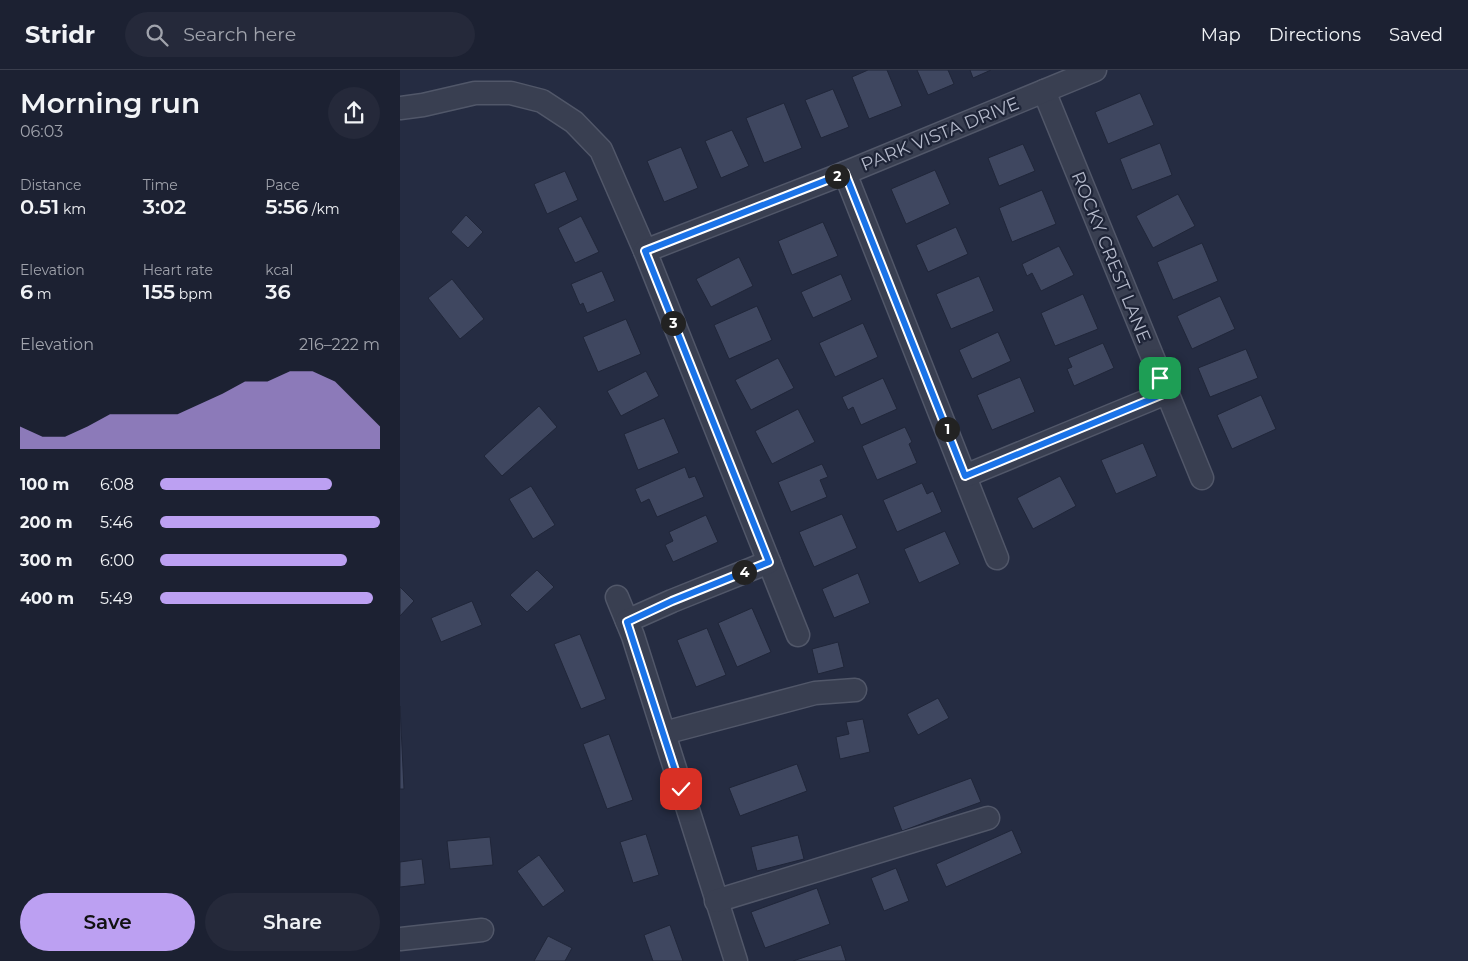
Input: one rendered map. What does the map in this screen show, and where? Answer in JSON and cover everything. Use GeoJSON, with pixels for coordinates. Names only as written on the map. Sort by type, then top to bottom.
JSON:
{"type":"FeatureCollection","features":[{"type":"Feature","properties":{"kind":"street","name":"PARK VISTA DRIVE"},"geometry":{"type":"LineString","coordinates":[[645,251],[845,173],[1096,70]]}},
{"type":"Feature","properties":{"kind":"street","name":"ROCKY CREST LANE"},"geometry":{"type":"LineString","coordinates":[[1044,91],[1202,478]]}},
{"type":"Feature","properties":{"kind":"street"},"geometry":{"type":"LineString","coordinates":[[400,108],[423,105],[476,93],[511,93],[542,101],[574,122],[600,150],[645,251],[798,635]]}},
{"type":"Feature","properties":{"kind":"street"},"geometry":{"type":"LineString","coordinates":[[845,173],[997,558]]}},
{"type":"Feature","properties":{"kind":"street"},"geometry":{"type":"LineString","coordinates":[[965,476],[1166,393]]}},
{"type":"Feature","properties":{"kind":"street"},"geometry":{"type":"LineString","coordinates":[[627,622],[672,601],[769,562]]}},
{"type":"Feature","properties":{"kind":"street"},"geometry":{"type":"LineString","coordinates":[[617,597],[664,733],[736,961]]}},
{"type":"Feature","properties":{"kind":"street"},"geometry":{"type":"LineString","coordinates":[[664,733],[815,693],[855,690]]}},
{"type":"Feature","properties":{"kind":"street"},"geometry":{"type":"LineString","coordinates":[[716,901],[988,818]]}},
{"type":"Feature","properties":{"kind":"street"},"geometry":{"type":"LineString","coordinates":[[400,939],[482,930]]}},
{"type":"Feature","properties":{"kind":"building"},"geometry":{"type":"Polygon","coordinates":[[[868,70],[887,70],[902,106],[869,119],[852,77],[868,70]]]}},
{"type":"Feature","properties":{"kind":"building"},"geometry":{"type":"Polygon","coordinates":[[[917,70],[948,70],[954,84],[928,95],[917,70]]]}},
{"type":"Feature","properties":{"kind":"building"},"geometry":{"type":"Polygon","coordinates":[[[970,70],[991,70],[973,78],[970,70]]]}},
{"type":"Feature","properties":{"kind":"building"},"geometry":{"type":"Polygon","coordinates":[[[833,89],[849,127],[821,138],[805,100],[833,89]]]}},
{"type":"Feature","properties":{"kind":"building"},"geometry":{"type":"Polygon","coordinates":[[[1140,93],[1154,125],[1108,144],[1095,112],[1140,93]]]}},
{"type":"Feature","properties":{"kind":"building"},"geometry":{"type":"Polygon","coordinates":[[[784,103],[802,148],[764,163],[746,118],[784,103]]]}},
{"type":"Feature","properties":{"kind":"building"},"geometry":{"type":"Polygon","coordinates":[[[732,130],[749,166],[721,178],[705,141],[732,130]]]}},
{"type":"Feature","properties":{"kind":"building"},"geometry":{"type":"Polygon","coordinates":[[[1160,143],[1172,175],[1132,190],[1120,159],[1160,143]]]}},
{"type":"Feature","properties":{"kind":"building"},"geometry":{"type":"Polygon","coordinates":[[[1023,144],[1035,171],[999,186],[988,158],[1023,144]]]}},
{"type":"Feature","properties":{"kind":"building"},"geometry":{"type":"Polygon","coordinates":[[[681,147],[698,188],[664,202],[647,161],[681,147]]]}},
{"type":"Feature","properties":{"kind":"building"},"geometry":{"type":"Polygon","coordinates":[[[935,170],[950,204],[906,224],[891,189],[935,170]]]}},
{"type":"Feature","properties":{"kind":"building"},"geometry":{"type":"Polygon","coordinates":[[[565,171],[578,200],[547,214],[534,184],[565,171]]]}},
{"type":"Feature","properties":{"kind":"building"},"geometry":{"type":"Polygon","coordinates":[[[1042,190],[1056,224],[1012,242],[999,208],[1042,190]]]}},
{"type":"Feature","properties":{"kind":"building"},"geometry":{"type":"Polygon","coordinates":[[[1178,194],[1195,226],[1153,248],[1136,216],[1178,194]]]}},
{"type":"Feature","properties":{"kind":"building"},"geometry":{"type":"Polygon","coordinates":[[[466,215],[483,232],[468,248],[451,232],[466,215]]]}},
{"type":"Feature","properties":{"kind":"building"},"geometry":{"type":"Polygon","coordinates":[[[581,216],[599,252],[575,263],[558,228],[581,216]]]}},
{"type":"Feature","properties":{"kind":"building"},"geometry":{"type":"Polygon","coordinates":[[[823,222],[838,256],[792,275],[778,241],[823,222]]]}},
{"type":"Feature","properties":{"kind":"building"},"geometry":{"type":"Polygon","coordinates":[[[956,227],[968,254],[928,272],[916,245],[956,227]]]}},
{"type":"Feature","properties":{"kind":"building"},"geometry":{"type":"Polygon","coordinates":[[[1202,243],[1218,281],[1173,300],[1157,262],[1202,243]]]}},
{"type":"Feature","properties":{"kind":"building"},"geometry":{"type":"Polygon","coordinates":[[[1059,246],[1074,275],[1041,291],[1032,273],[1027,276],[1022,264],[1059,246]]]}},
{"type":"Feature","properties":{"kind":"building"},"geometry":{"type":"Polygon","coordinates":[[[739,257],[753,286],[711,307],[696,279],[739,257]]]}},
{"type":"Feature","properties":{"kind":"building"},"geometry":{"type":"Polygon","coordinates":[[[602,271],[615,301],[587,313],[583,303],[580,305],[571,284],[602,271]]]}},
{"type":"Feature","properties":{"kind":"building"},"geometry":{"type":"Polygon","coordinates":[[[841,274],[852,300],[813,318],[801,292],[841,274]]]}},
{"type":"Feature","properties":{"kind":"building"},"geometry":{"type":"Polygon","coordinates":[[[979,276],[994,311],[951,329],[936,294],[979,276]]]}},
{"type":"Feature","properties":{"kind":"building"},"geometry":{"type":"Polygon","coordinates":[[[452,279],[484,319],[460,339],[428,298],[452,279]]]}},
{"type":"Feature","properties":{"kind":"building"},"geometry":{"type":"Polygon","coordinates":[[[1083,294],[1098,329],[1055,346],[1041,313],[1083,294]]]}},
{"type":"Feature","properties":{"kind":"building"},"geometry":{"type":"Polygon","coordinates":[[[1220,296],[1235,329],[1192,349],[1177,316],[1220,296]]]}},
{"type":"Feature","properties":{"kind":"building"},"geometry":{"type":"Polygon","coordinates":[[[757,306],[772,340],[729,359],[714,325],[757,306]]]}},
{"type":"Feature","properties":{"kind":"building"},"geometry":{"type":"Polygon","coordinates":[[[626,319],[641,354],[598,372],[583,337],[626,319]]]}},
{"type":"Feature","properties":{"kind":"building"},"geometry":{"type":"Polygon","coordinates":[[[863,323],[878,357],[835,377],[819,343],[863,323]]]}},
{"type":"Feature","properties":{"kind":"building"},"geometry":{"type":"Polygon","coordinates":[[[998,332],[1011,361],[972,379],[959,350],[998,332]]]}},
{"type":"Feature","properties":{"kind":"building"},"geometry":{"type":"Polygon","coordinates":[[[1103,343],[1114,368],[1074,386],[1067,369],[1072,367],[1068,358],[1103,343]]]}},
{"type":"Feature","properties":{"kind":"building"},"geometry":{"type":"Polygon","coordinates":[[[1246,349],[1258,378],[1210,397],[1198,368],[1246,349]]]}},
{"type":"Feature","properties":{"kind":"building"},"geometry":{"type":"Polygon","coordinates":[[[778,358],[794,388],[751,410],[735,380],[778,358]]]}},
{"type":"Feature","properties":{"kind":"building"},"geometry":{"type":"Polygon","coordinates":[[[646,371],[659,396],[621,416],[607,391],[646,371]]]}},
{"type":"Feature","properties":{"kind":"building"},"geometry":{"type":"Polygon","coordinates":[[[1020,377],[1035,412],[992,430],[977,395],[1020,377]]]}},
{"type":"Feature","properties":{"kind":"building"},"geometry":{"type":"Polygon","coordinates":[[[883,378],[897,409],[861,425],[853,407],[848,410],[842,397],[883,378]]]}},
{"type":"Feature","properties":{"kind":"building"},"geometry":{"type":"Polygon","coordinates":[[[1261,395],[1276,429],[1232,449],[1217,415],[1261,395]]]}},
{"type":"Feature","properties":{"kind":"building"},"geometry":{"type":"Polygon","coordinates":[[[539,406],[557,427],[502,476],[484,456],[539,406]]]}},
{"type":"Feature","properties":{"kind":"building"},"geometry":{"type":"Polygon","coordinates":[[[798,409],[815,442],[772,464],[755,431],[798,409]]]}},
{"type":"Feature","properties":{"kind":"building"},"geometry":{"type":"Polygon","coordinates":[[[664,418],[679,453],[638,470],[624,434],[664,418]]]}},
{"type":"Feature","properties":{"kind":"building"},"geometry":{"type":"Polygon","coordinates":[[[905,427],[912,442],[909,444],[917,463],[877,480],[862,446],[905,427]]]}},
{"type":"Feature","properties":{"kind":"building"},"geometry":{"type":"Polygon","coordinates":[[[1143,443],[1157,476],[1116,494],[1101,460],[1143,443]]]}},
{"type":"Feature","properties":{"kind":"building"},"geometry":{"type":"Polygon","coordinates":[[[822,464],[828,477],[820,480],[827,497],[791,512],[778,482],[822,464]]]}},
{"type":"Feature","properties":{"kind":"building"},"geometry":{"type":"Polygon","coordinates":[[[685,467],[689,478],[695,476],[704,497],[657,517],[649,499],[641,503],[635,489],[685,467]]]}},
{"type":"Feature","properties":{"kind":"building"},"geometry":{"type":"Polygon","coordinates":[[[1060,476],[1076,506],[1033,529],[1017,498],[1060,476]]]}},
{"type":"Feature","properties":{"kind":"building"},"geometry":{"type":"Polygon","coordinates":[[[922,483],[927,494],[933,491],[942,512],[897,532],[883,500],[922,483]]]}},
{"type":"Feature","properties":{"kind":"building"},"geometry":{"type":"Polygon","coordinates":[[[531,486],[555,525],[533,539],[509,499],[531,486]]]}},
{"type":"Feature","properties":{"kind":"building"},"geometry":{"type":"Polygon","coordinates":[[[842,514],[857,548],[814,567],[799,532],[842,514]]]}},
{"type":"Feature","properties":{"kind":"building"},"geometry":{"type":"Polygon","coordinates":[[[706,515],[718,542],[673,562],[665,545],[673,541],[669,532],[706,515]]]}},
{"type":"Feature","properties":{"kind":"building"},"geometry":{"type":"Polygon","coordinates":[[[945,531],[960,564],[919,583],[904,549],[945,531]]]}},
{"type":"Feature","properties":{"kind":"building"},"geometry":{"type":"Polygon","coordinates":[[[537,570],[554,587],[527,612],[510,595],[537,570]]]}},
{"type":"Feature","properties":{"kind":"building"},"geometry":{"type":"Polygon","coordinates":[[[858,573],[870,603],[834,618],[822,589],[858,573]]]}},
{"type":"Feature","properties":{"kind":"building"},"geometry":{"type":"Polygon","coordinates":[[[400,587],[414,601],[400,616],[400,587]]]}},
{"type":"Feature","properties":{"kind":"building"},"geometry":{"type":"Polygon","coordinates":[[[472,601],[482,625],[441,642],[431,618],[472,601]]]}},
{"type":"Feature","properties":{"kind":"building"},"geometry":{"type":"Polygon","coordinates":[[[752,608],[771,652],[737,667],[718,623],[752,608]]]}},
{"type":"Feature","properties":{"kind":"building"},"geometry":{"type":"Polygon","coordinates":[[[707,628],[726,675],[696,687],[677,640],[707,628]]]}},
{"type":"Feature","properties":{"kind":"building"},"geometry":{"type":"Polygon","coordinates":[[[580,634],[606,699],[581,709],[554,644],[580,634]]]}},
{"type":"Feature","properties":{"kind":"building"},"geometry":{"type":"Polygon","coordinates":[[[838,642],[844,667],[818,674],[812,649],[838,642]]]}},
{"type":"Feature","properties":{"kind":"building"},"geometry":{"type":"Polygon","coordinates":[[[938,698],[949,718],[918,735],[907,714],[938,698]]]}},
{"type":"Feature","properties":{"kind":"building"},"geometry":{"type":"Polygon","coordinates":[[[400,706],[404,789],[400,789],[400,706]]]}},
{"type":"Feature","properties":{"kind":"building"},"geometry":{"type":"Polygon","coordinates":[[[863,719],[870,752],[840,759],[836,737],[849,734],[846,722],[863,719]]]}},
{"type":"Feature","properties":{"kind":"building"},"geometry":{"type":"Polygon","coordinates":[[[609,734],[633,800],[607,809],[583,744],[609,734]]]}},
{"type":"Feature","properties":{"kind":"building"},"geometry":{"type":"Polygon","coordinates":[[[797,764],[807,791],[740,816],[729,788],[797,764]]]}},
{"type":"Feature","properties":{"kind":"building"},"geometry":{"type":"Polygon","coordinates":[[[971,778],[981,802],[902,831],[893,807],[971,778]]]}},
{"type":"Feature","properties":{"kind":"building"},"geometry":{"type":"Polygon","coordinates":[[[1012,830],[1022,853],[946,887],[936,864],[1012,830]]]}},
{"type":"Feature","properties":{"kind":"building"},"geometry":{"type":"Polygon","coordinates":[[[646,834],[659,875],[633,883],[620,842],[646,834]]]}},
{"type":"Feature","properties":{"kind":"building"},"geometry":{"type":"Polygon","coordinates":[[[798,835],[804,859],[757,871],[751,847],[798,835]]]}},
{"type":"Feature","properties":{"kind":"building"},"geometry":{"type":"Polygon","coordinates":[[[490,837],[493,865],[450,869],[447,841],[490,837]]]}},
{"type":"Feature","properties":{"kind":"building"},"geometry":{"type":"Polygon","coordinates":[[[539,855],[565,891],[543,907],[517,871],[539,855]]]}},
{"type":"Feature","properties":{"kind":"building"},"geometry":{"type":"Polygon","coordinates":[[[422,859],[425,884],[400,887],[400,862],[422,859]]]}},
{"type":"Feature","properties":{"kind":"building"},"geometry":{"type":"Polygon","coordinates":[[[896,868],[909,901],[884,911],[871,878],[896,868]]]}},
{"type":"Feature","properties":{"kind":"building"},"geometry":{"type":"Polygon","coordinates":[[[817,888],[830,924],[765,948],[751,912],[817,888]]]}},
{"type":"Feature","properties":{"kind":"building"},"geometry":{"type":"Polygon","coordinates":[[[670,925],[683,961],[653,961],[644,935],[670,925]]]}},
{"type":"Feature","properties":{"kind":"building"},"geometry":{"type":"Polygon","coordinates":[[[548,936],[572,948],[565,961],[534,961],[548,936]]]}},
{"type":"Feature","properties":{"kind":"building"},"geometry":{"type":"Polygon","coordinates":[[[841,945],[846,961],[793,961],[841,945]]]}},
{"type":"Feature","properties":{"kind":"route"},"geometry":{"type":"LineString","coordinates":[[681,789],[627,622],[672,601],[769,562],[645,251],[845,173],[965,476],[1166,393],[1160,378]]}}]}
